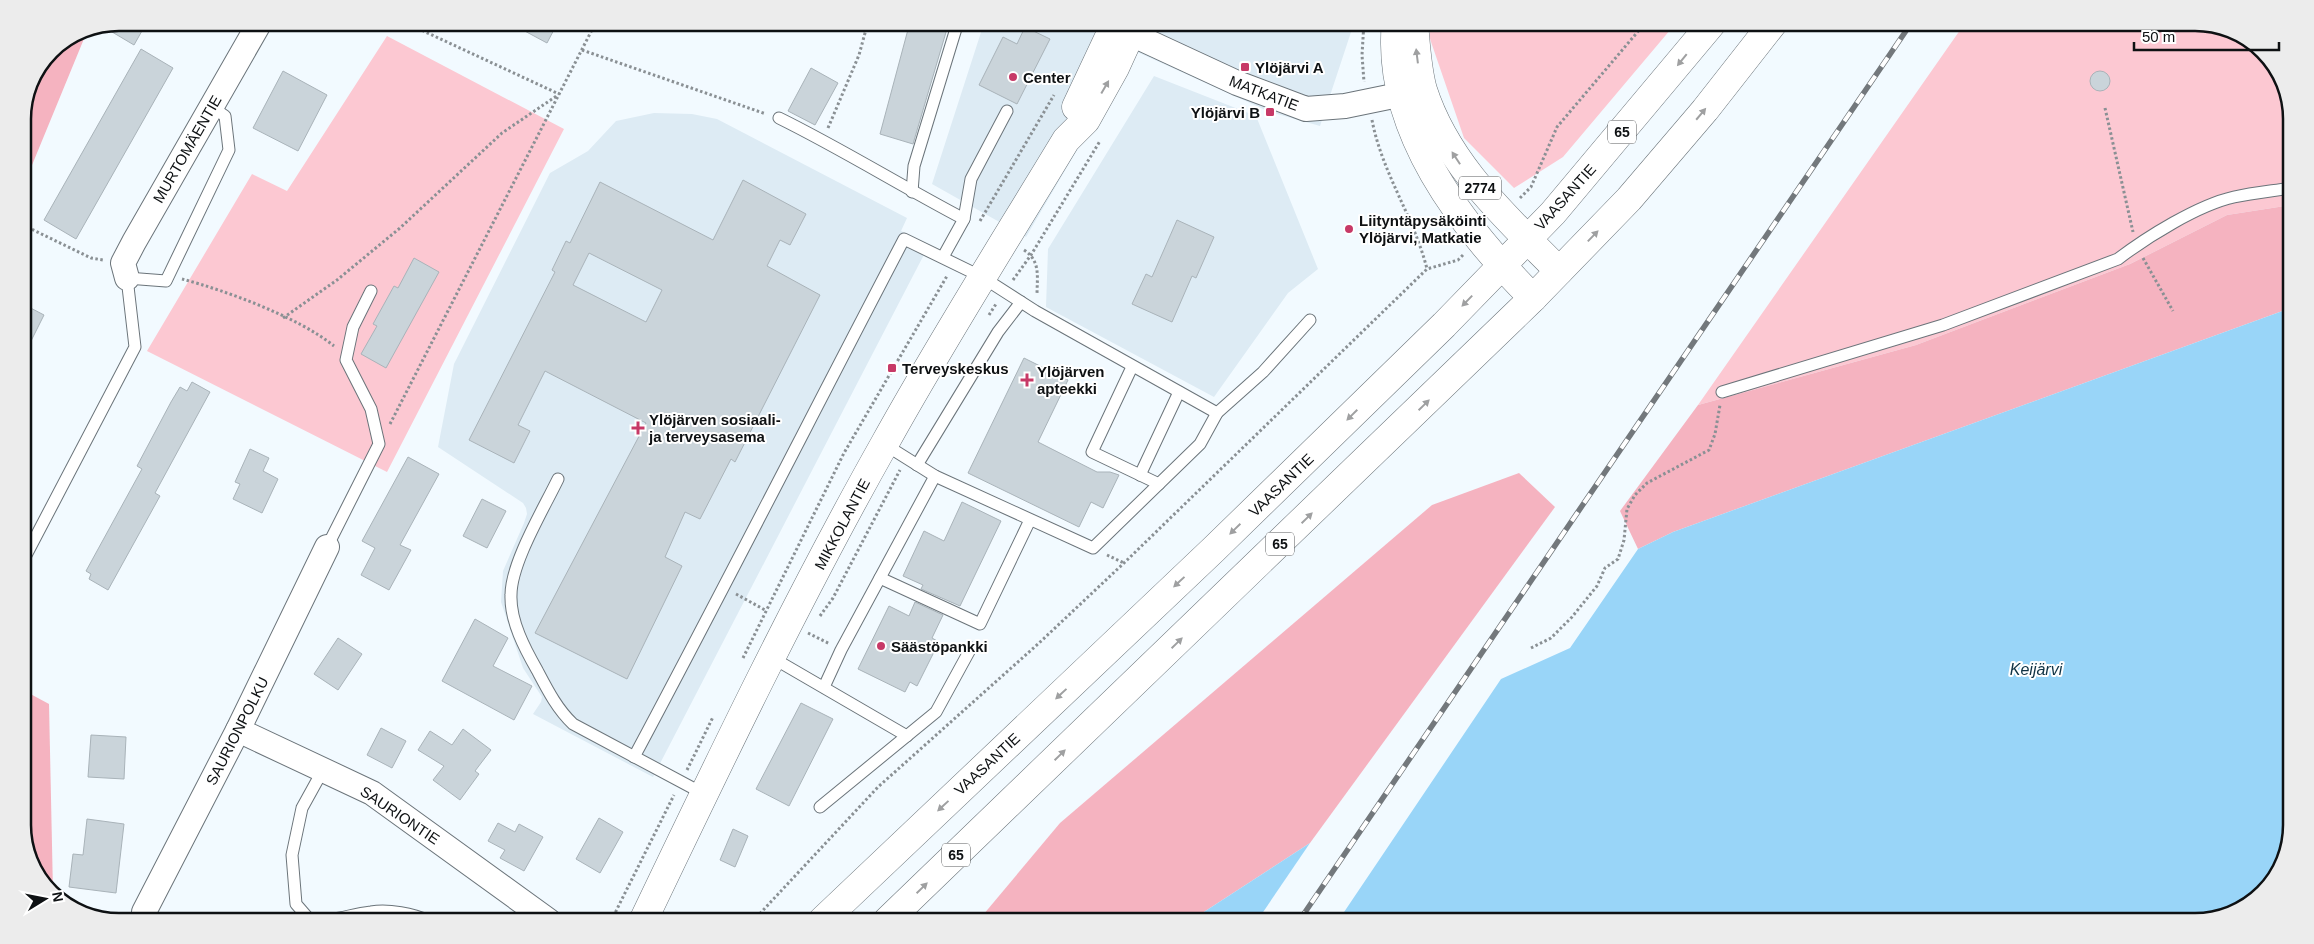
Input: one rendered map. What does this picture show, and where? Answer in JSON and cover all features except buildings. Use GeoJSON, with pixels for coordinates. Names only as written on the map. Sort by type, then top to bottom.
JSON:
{"type":"FeatureCollection","features":[{"type":"Feature","properties":{"kind":"main road","name":"MIKKOLANTIE"},"geometry":{"type":"LineString","coordinates":[[647,913],[704,794],[780,662],[896,450],[982,277],[1066,140],[1071,118],[1096,60],[1116,31]]}},
{"type":"Feature","properties":{"kind":"main road","name":"2774"},"geometry":{"type":"LineString","coordinates":[[1396,31],[1395,46],[1412,92],[1463,168],[1527,239],[1559,271]]}},
{"type":"Feature","properties":{"kind":"main road","name":"2774"},"geometry":{"type":"LineString","coordinates":[[1414,31],[1412,92],[1407,118],[1438,182],[1479,241],[1533,298]]}},
{"type":"Feature","properties":{"kind":"main road","name":"VAASANTIE"},"geometry":{"type":"LineString","coordinates":[[831,913],[1306,461],[1501,266],[1553,213],[1705,31]]}},
{"type":"Feature","properties":{"kind":"main road","name":"65"},"geometry":{"type":"LineString","coordinates":[[896,913],[1533,298],[1629,199],[1705,110],[1767,31]]}},
{"type":"Feature","properties":{"kind":"street","name":"MURTOMÄENTIE"},"geometry":{"type":"LineString","coordinates":[[125,271],[212,107],[255,31]]}},
{"type":"Feature","properties":{"kind":"street","name":"MATKATIE"},"geometry":{"type":"LineString","coordinates":[[1132,31],[1237,83],[1306,109],[1368,102],[1412,92]]}},
{"type":"Feature","properties":{"kind":"street","name":"SAURIONPOLKU"},"geometry":{"type":"LineString","coordinates":[[144,912],[238,730],[327,547]]}},
{"type":"Feature","properties":{"kind":"street","name":"SAURIONTIE"},"geometry":{"type":"LineString","coordinates":[[238,730],[372,793],[537,913]]}},
{"type":"Feature","properties":{"kind":"lane"},"geometry":{"type":"LineString","coordinates":[[912,192],[914,166],[955,31]]}},
{"type":"Feature","properties":{"kind":"lane"},"geometry":{"type":"LineString","coordinates":[[31,546],[135,347],[125,271],[166,281],[228,150],[226,116],[212,107]]}},
{"type":"Feature","properties":{"kind":"lane"},"geometry":{"type":"LineString","coordinates":[[943,257],[964,219],[971,179],[1007,110]]}},
{"type":"Feature","properties":{"kind":"lane"},"geometry":{"type":"LineString","coordinates":[[779,118],[823,140],[912,192],[964,219]]}},
{"type":"Feature","properties":{"kind":"lane"},"geometry":{"type":"LineString","coordinates":[[1722,392],[1943,324],[2118,259],[2136,245],[2200,210],[2232,198],[2283,189]]}},
{"type":"Feature","properties":{"kind":"lane"},"geometry":{"type":"LineString","coordinates":[[634,757],[724,588],[787,462],[904,239],[982,277],[1132,367],[1217,413]]}},
{"type":"Feature","properties":{"kind":"lane"},"geometry":{"type":"LineString","coordinates":[[327,547],[379,444],[371,409],[346,360],[353,327],[371,291]]}},
{"type":"Feature","properties":{"kind":"lane"},"geometry":{"type":"LineString","coordinates":[[917,465],[998,332],[1021,302]]}},
{"type":"Feature","properties":{"kind":"lane"},"geometry":{"type":"LineString","coordinates":[[896,450],[935,476],[1093,548],[1200,444],[1217,413],[1263,372],[1310,320]]}},
{"type":"Feature","properties":{"kind":"lane"},"geometry":{"type":"LineString","coordinates":[[1132,367],[1092,452],[1159,484]]}},
{"type":"Feature","properties":{"kind":"lane"},"geometry":{"type":"LineString","coordinates":[[1140,475],[1179,392]]}},
{"type":"Feature","properties":{"kind":"lane"},"geometry":{"type":"LineString","coordinates":[[824,687],[841,650],[935,476]]}},
{"type":"Feature","properties":{"kind":"lane"},"geometry":{"type":"LineString","coordinates":[[558,479],[518,564],[510,595],[515,621],[533,663],[564,716],[572,724],[704,794]]}},
{"type":"Feature","properties":{"kind":"lane"},"geometry":{"type":"LineString","coordinates":[[880,578],[980,624],[1030,520]]}},
{"type":"Feature","properties":{"kind":"lane"},"geometry":{"type":"LineString","coordinates":[[820,807],[936,712],[971,648]]}},
{"type":"Feature","properties":{"kind":"lane"},"geometry":{"type":"LineString","coordinates":[[780,662],[907,736]]}},
{"type":"Feature","properties":{"kind":"lane"},"geometry":{"type":"LineString","coordinates":[[304,913],[296,904],[292,855],[302,808],[324,770]]}},
{"type":"Feature","properties":{"kind":"lane"},"geometry":{"type":"LineString","coordinates":[[364,913],[373,911],[395,913]]}},
{"type":"Feature","properties":{"kind":"path"},"geometry":{"type":"LineString","coordinates":[[424,31],[560,94]]}},
{"type":"Feature","properties":{"kind":"path"},"geometry":{"type":"LineString","coordinates":[[379,444],[592,31]]}},
{"type":"Feature","properties":{"kind":"path"},"geometry":{"type":"LineString","coordinates":[[823,140],[856,63],[865,31]]}},
{"type":"Feature","properties":{"kind":"path"},"geometry":{"type":"LineString","coordinates":[[1363,31],[1362,55],[1368,102],[1377,148],[1421,244],[1428,269]]}},
{"type":"Feature","properties":{"kind":"path"},"geometry":{"type":"LineString","coordinates":[[1505,214],[1531,187],[1557,127],[1638,31]]}},
{"type":"Feature","properties":{"kind":"path"},"geometry":{"type":"LineString","coordinates":[[582,50],[779,118]]}},
{"type":"Feature","properties":{"kind":"path"},"geometry":{"type":"LineString","coordinates":[[283,318],[337,280],[400,228],[502,133],[560,94]]}},
{"type":"Feature","properties":{"kind":"path"},"geometry":{"type":"LineString","coordinates":[[2105,108],[2136,245],[2173,312]]}},
{"type":"Feature","properties":{"kind":"path"},"geometry":{"type":"LineString","coordinates":[[983,323],[1031,255],[1102,138]]}},
{"type":"Feature","properties":{"kind":"path"},"geometry":{"type":"LineString","coordinates":[[31,229],[91,258],[125,271]]}},
{"type":"Feature","properties":{"kind":"path"},"geometry":{"type":"LineString","coordinates":[[761,913],[878,787],[1038,644],[1117,570],[1428,269],[1458,260],[1479,241]]}},
{"type":"Feature","properties":{"kind":"path"},"geometry":{"type":"LineString","coordinates":[[166,281],[181,279],[208,286],[283,318],[316,333],[333,345],[346,360]]}},
{"type":"Feature","properties":{"kind":"path"},"geometry":{"type":"LineString","coordinates":[[1531,648],[1551,638],[1572,617],[1596,586],[1605,568],[1618,559],[1624,540],[1627,509],[1635,495],[1648,483],[1709,450],[1715,434],[1722,392]]}},
{"type":"Feature","properties":{"kind":"path"},"geometry":{"type":"LineString","coordinates":[[818,619],[833,598],[896,450]]}},
{"type":"Feature","properties":{"kind":"path"},"geometry":{"type":"LineString","coordinates":[[724,588],[765,610]]}},
{"type":"Feature","properties":{"kind":"path"},"geometry":{"type":"LineString","coordinates":[[780,662],[814,626]]}},
{"type":"Feature","properties":{"kind":"shaded area"},"geometry":{"type":"Polygon","coordinates":[[[981,31],[1351,31],[1320,126],[1270,112],[1135,51],[1026,237],[932,184],[981,31]]]}},
{"type":"Feature","properties":{"kind":"shaded area"},"geometry":{"type":"Polygon","coordinates":[[[1430,31],[1669,31],[1563,157],[1514,188],[1464,138],[1429,36],[1430,31]]]}},
{"type":"Feature","properties":{"kind":"shaded area"},"geometry":{"type":"Polygon","coordinates":[[[1959,31],[2200,31],[2223,36],[2244,46],[2261,61],[2274,80],[2283,114],[2283,206],[2227,215],[2130,264],[1916,345],[1698,405],[1959,31]]]}},
{"type":"Feature","properties":{"kind":"shaded area"},"geometry":{"type":"Polygon","coordinates":[[[387,36],[564,129],[387,472],[147,351],[252,174],[287,191],[387,36]]]}},
{"type":"Feature","properties":{"kind":"shaded area"},"geometry":{"type":"Polygon","coordinates":[[[84,39],[31,168],[31,114],[40,80],[61,53],[84,39]]]}},
{"type":"Feature","properties":{"kind":"shaded area"},"geometry":{"type":"Polygon","coordinates":[[[1154,76],[1256,116],[1318,269],[1288,293],[1214,397],[1046,307],[1048,249],[1154,76]]]}},
{"type":"Feature","properties":{"kind":"shaded area","name":"Ylöjärven sosiaali- ja terveysasema"},"geometry":{"type":"Polygon","coordinates":[[[654,113],[692,114],[717,119],[907,218],[901,231],[929,245],[653,777],[533,714],[542,697],[523,668],[501,602],[503,571],[524,523],[527,514],[526,508],[523,503],[438,447],[454,364],[550,173],[588,151],[616,121],[654,113]]]}},
{"type":"Feature","properties":{"kind":"shaded area"},"geometry":{"type":"Polygon","coordinates":[[[2283,206],[2283,311],[1673,532],[1638,549],[1620,511],[1698,405],[1916,345],[2130,264],[2227,215],[2283,206]]]}},
{"type":"Feature","properties":{"kind":"shaded area"},"geometry":{"type":"Polygon","coordinates":[[[1519,473],[1555,507],[1310,843],[1202,913],[985,913],[1060,823],[1432,505],[1519,473]]]}},
{"type":"Feature","properties":{"kind":"shaded area"},"geometry":{"type":"Polygon","coordinates":[[[31,694],[49,704],[53,874],[46,874],[40,864],[31,830],[31,694]]]}},
{"type":"Feature","properties":{"kind":"water","name":"Keijärvi"},"geometry":{"type":"Polygon","coordinates":[[[2283,311],[2283,830],[2280,847],[2271,869],[2253,891],[2239,901],[2217,910],[2195,913],[1343,913],[1501,679],[1570,648],[1638,549],[1673,532],[2283,311]]]}},
{"type":"Feature","properties":{"kind":"water"},"geometry":{"type":"Polygon","coordinates":[[[1310,843],[1262,913],[1202,913],[1310,843]]]}},
{"type":"Feature","properties":{"kind":"railway"},"geometry":{"type":"LineString","coordinates":[[1304,913],[1906,31]]}},
{"type":"Feature","properties":{"kind":"place","name":"Ylöjärvi A"},"geometry":{"type":"Point","coordinates":[1245,67]}},
{"type":"Feature","properties":{"kind":"place","name":"Center"},"geometry":{"type":"Point","coordinates":[1013,77]}},
{"type":"Feature","properties":{"kind":"place","name":"Ylöjärvi B"},"geometry":{"type":"Point","coordinates":[1270,112]}},
{"type":"Feature","properties":{"kind":"place","name":"Liityntäpysäköinti Ylöjärvi, Matkatie"},"geometry":{"type":"Point","coordinates":[1349,229]}},
{"type":"Feature","properties":{"kind":"place","name":"Terveyskeskus"},"geometry":{"type":"Point","coordinates":[892,368]}},
{"type":"Feature","properties":{"kind":"place","name":"Ylöjärven apteekki"},"geometry":{"type":"Point","coordinates":[1027,380]}},
{"type":"Feature","properties":{"kind":"place","name":"Ylöjärven sosiaali- ja terveysasema"},"geometry":{"type":"Point","coordinates":[638,428]}},
{"type":"Feature","properties":{"kind":"place","name":"Säästöpankki"},"geometry":{"type":"Point","coordinates":[881,646]}}]}
